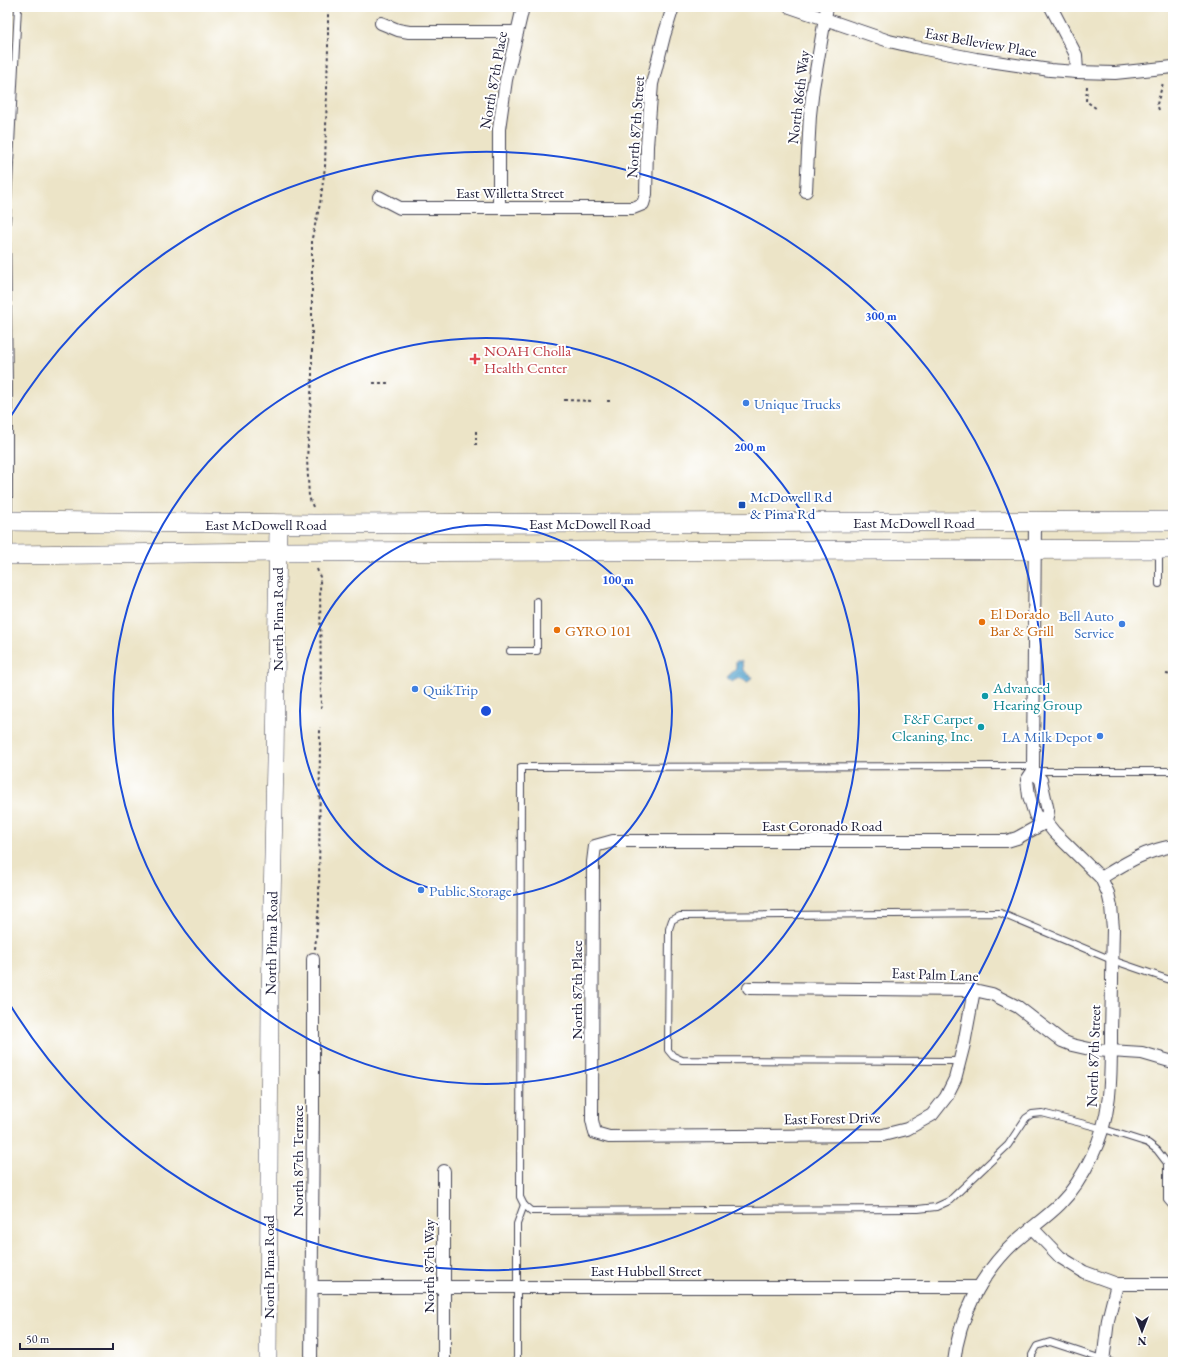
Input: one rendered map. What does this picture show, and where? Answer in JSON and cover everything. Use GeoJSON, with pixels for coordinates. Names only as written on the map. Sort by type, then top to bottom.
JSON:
{"type":"FeatureCollection","features":[{"type":"Feature","properties":{"kind":"main road","name":"East McDowell Road"},"geometry":{"type":"LineString","coordinates":[[8,521],[278,524],[1173,521]]}},
{"type":"Feature","properties":{"kind":"main road"},"geometry":{"type":"LineString","coordinates":[[872,522],[873,550]]}},
{"type":"Feature","properties":{"kind":"main road"},"geometry":{"type":"LineString","coordinates":[[608,551],[609,523]]}},
{"type":"Feature","properties":{"kind":"main road","name":"North Pima Road"},"geometry":{"type":"LineString","coordinates":[[268,1362],[270,1004],[278,524]]}},
{"type":"Feature","properties":{"kind":"main road","name":"East McDowell Road"},"geometry":{"type":"LineString","coordinates":[[8,555],[277,552],[1166,549]]}},
{"type":"Feature","properties":{"kind":"street","name":"North 87th Place"},"geometry":{"type":"LineString","coordinates":[[499,208],[499,129],[506,80],[523,7]]}},
{"type":"Feature","properties":{"kind":"street","name":"North 87th Street"},"geometry":{"type":"LineString","coordinates":[[643,204],[646,194],[647,146],[652,84],[673,7]]}},
{"type":"Feature","properties":{"kind":"street","name":"East Belleview Place"},"geometry":{"type":"LineString","coordinates":[[790,7],[889,41],[976,59],[1050,70],[1076,72],[1115,73],[1173,67]]}},
{"type":"Feature","properties":{"kind":"street","name":"North 86th Way"},"geometry":{"type":"LineString","coordinates":[[806,191],[813,88],[827,7]]}},
{"type":"Feature","properties":{"kind":"street"},"geometry":{"type":"LineString","coordinates":[[1051,7],[1076,55],[1076,72]]}},
{"type":"Feature","properties":{"kind":"street"},"geometry":{"type":"LineString","coordinates":[[381,23],[398,30],[409,32],[517,32]]}},
{"type":"Feature","properties":{"kind":"street","name":"East Willetta Street"},"geometry":{"type":"LineString","coordinates":[[379,197],[400,208],[633,208],[643,204]]}},
{"type":"Feature","properties":{"kind":"street","name":"North 87th Street"},"geometry":{"type":"LineString","coordinates":[[954,1362],[960,1330],[971,1302],[979,1287],[1002,1255],[1061,1203],[1084,1172],[1093,1156],[1104,1129],[1110,1091],[1113,929],[1108,893],[1101,878],[1054,832],[1046,822],[1035,815],[1029,796],[1027,780],[1033,769],[1035,522]]}},
{"type":"Feature","properties":{"kind":"street","name":"East Coronado Road"},"geometry":{"type":"LineString","coordinates":[[595,846],[613,841],[1007,841],[1017,838],[1046,822]]}},
{"type":"Feature","properties":{"kind":"street","name":"North 87th Place"},"geometry":{"type":"LineString","coordinates":[[595,846],[592,862],[592,1120],[596,1133]]}},
{"type":"Feature","properties":{"kind":"street"},"geometry":{"type":"LineString","coordinates":[[1101,878],[1139,856],[1159,848],[1173,846]]}},
{"type":"Feature","properties":{"kind":"street","name":"North 87th Terrace"},"geometry":{"type":"LineString","coordinates":[[311,1362],[314,956]]}},
{"type":"Feature","properties":{"kind":"street","name":"East Palm Lane"},"geometry":{"type":"LineString","coordinates":[[749,988],[974,990],[992,994],[1018,1007],[1062,1041],[1072,1046],[1094,1050],[1142,1052],[1173,1062]]}},
{"type":"Feature","properties":{"kind":"street","name":"East Forest Drive"},"geometry":{"type":"LineString","coordinates":[[596,1133],[609,1137],[883,1135],[907,1129],[932,1114],[946,1097],[955,1079],[964,1044],[974,990]]}},
{"type":"Feature","properties":{"kind":"street","name":"North 87th Way"},"geometry":{"type":"LineString","coordinates":[[444,1171],[444,1362]]}},
{"type":"Feature","properties":{"kind":"street"},"geometry":{"type":"LineString","coordinates":[[1032,1228],[1060,1257],[1084,1272],[1117,1284],[1173,1284]]}},
{"type":"Feature","properties":{"kind":"street"},"geometry":{"type":"LineString","coordinates":[[1106,1361],[1108,1320],[1117,1284]]}},
{"type":"Feature","properties":{"kind":"street","name":"East Hubbell Street"},"geometry":{"type":"LineString","coordinates":[[312,1287],[979,1287]]}},
{"type":"Feature","properties":{"kind":"lane"},"geometry":{"type":"LineString","coordinates":[[7,222],[18,7]]}},
{"type":"Feature","properties":{"kind":"lane"},"geometry":{"type":"LineString","coordinates":[[7,236],[9,385],[8,555]]}},
{"type":"Feature","properties":{"kind":"lane"},"geometry":{"type":"LineString","coordinates":[[1159,584],[1166,549]]}},
{"type":"Feature","properties":{"kind":"lane"},"geometry":{"type":"LineString","coordinates":[[510,652],[537,651],[537,601]]}},
{"type":"Feature","properties":{"kind":"lane"},"geometry":{"type":"LineString","coordinates":[[1173,771],[521,767],[520,1197],[524,1205],[531,1211],[910,1209],[936,1207],[949,1201],[1008,1145],[1026,1118],[1032,1114],[1042,1113],[1104,1129],[1148,1143],[1163,1156],[1167,1163],[1167,1200],[1173,1207]]}},
{"type":"Feature","properties":{"kind":"lane"},"geometry":{"type":"LineString","coordinates":[[960,1061],[682,1060],[673,1056],[668,1050],[669,929],[672,920],[680,916],[1000,913],[1112,960],[1173,981]]}},
{"type":"Feature","properties":{"kind":"lane"},"geometry":{"type":"LineString","coordinates":[[516,1362],[517,1224],[524,1205]]}},
{"type":"Feature","properties":{"kind":"lane"},"geometry":{"type":"LineString","coordinates":[[1032,1362],[1032,1355],[1037,1346],[1050,1342],[1106,1361]]}},
{"type":"Feature","properties":{"kind":"path"},"geometry":{"type":"LineString","coordinates":[[313,507],[309,497],[307,458],[312,379],[312,238],[320,204],[325,167],[328,7]]}},
{"type":"Feature","properties":{"kind":"path"},"geometry":{"type":"LineString","coordinates":[[1160,110],[1156,104],[1163,83]]}},
{"type":"Feature","properties":{"kind":"path"},"geometry":{"type":"LineString","coordinates":[[1087,86],[1086,101],[1097,109]]}},
{"type":"Feature","properties":{"kind":"path"},"geometry":{"type":"LineString","coordinates":[[373,383],[388,383]]}},
{"type":"Feature","properties":{"kind":"path"},"geometry":{"type":"LineString","coordinates":[[564,400],[593,401]]}},
{"type":"Feature","properties":{"kind":"path"},"geometry":{"type":"LineString","coordinates":[[607,401],[613,401]]}},
{"type":"Feature","properties":{"kind":"path"},"geometry":{"type":"LineString","coordinates":[[476,431],[476,445]]}},
{"type":"Feature","properties":{"kind":"path"},"geometry":{"type":"LineString","coordinates":[[317,570],[320,577],[321,709]]}},
{"type":"Feature","properties":{"kind":"path"},"geometry":{"type":"LineString","coordinates":[[1166,674],[1173,674]]}},
{"type":"Feature","properties":{"kind":"path"},"geometry":{"type":"LineString","coordinates":[[314,956],[319,905],[320,727]]}},
{"type":"Feature","properties":{"kind":"water"},"geometry":{"type":"Polygon","coordinates":[[[736,661],[742,661],[743,670],[752,677],[748,682],[739,678],[731,682],[727,677],[736,669],[736,661]]]}},
{"type":"Feature","properties":{"kind":"place","name":"NOAH Cholla Health Center"},"geometry":{"type":"Point","coordinates":[475,359]}},
{"type":"Feature","properties":{"kind":"place","name":"Unique Trucks"},"geometry":{"type":"Point","coordinates":[746,403]}},
{"type":"Feature","properties":{"kind":"place","name":"McDowell Rd & Pima Rd"},"geometry":{"type":"Point","coordinates":[742,505]}},
{"type":"Feature","properties":{"kind":"place","name":"El Dorado Bar & Grill"},"geometry":{"type":"Point","coordinates":[982,622]}},
{"type":"Feature","properties":{"kind":"place","name":"Bell Auto Service"},"geometry":{"type":"Point","coordinates":[1122,624]}},
{"type":"Feature","properties":{"kind":"place","name":"GYRO 101"},"geometry":{"type":"Point","coordinates":[557,630]}},
{"type":"Feature","properties":{"kind":"place","name":"QuikTrip"},"geometry":{"type":"Point","coordinates":[415,689]}},
{"type":"Feature","properties":{"kind":"place","name":"Advanced Hearing Group"},"geometry":{"type":"Point","coordinates":[985,696]}},
{"type":"Feature","properties":{"kind":"place","name":"F&F Carpet Cleaning, Inc."},"geometry":{"type":"Point","coordinates":[981,727]}},
{"type":"Feature","properties":{"kind":"place","name":"LA Milk Depot"},"geometry":{"type":"Point","coordinates":[1100,736]}},
{"type":"Feature","properties":{"kind":"place","name":"Public Storage"},"geometry":{"type":"Point","coordinates":[421,890]}}]}
